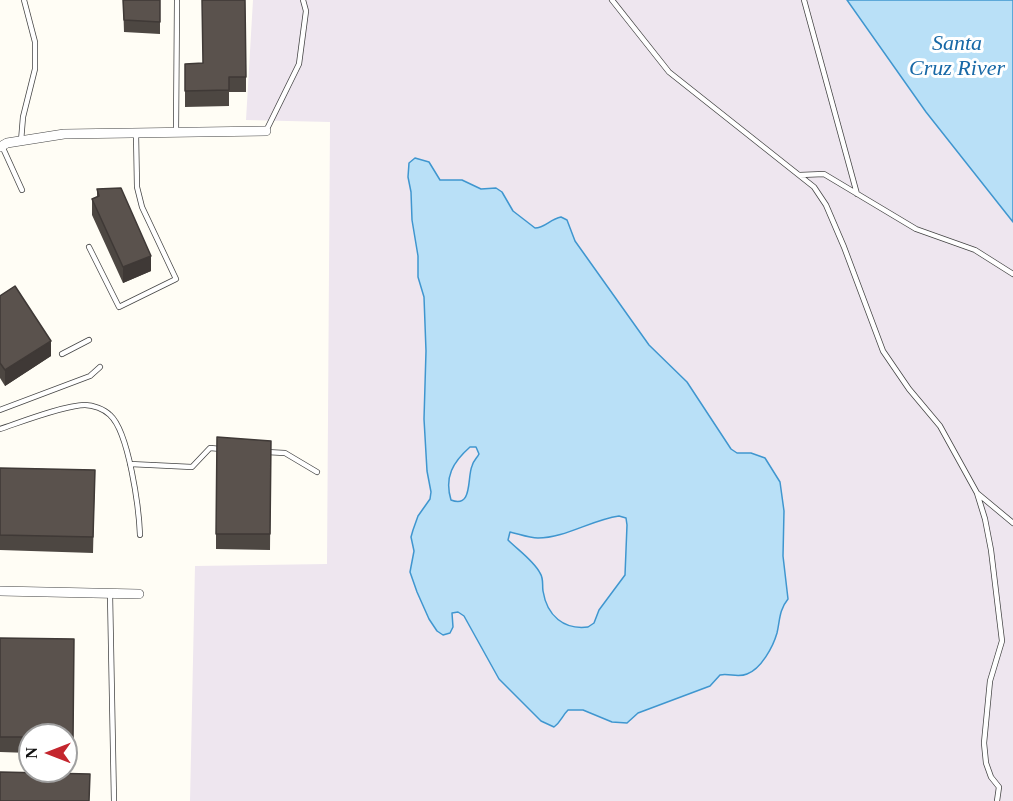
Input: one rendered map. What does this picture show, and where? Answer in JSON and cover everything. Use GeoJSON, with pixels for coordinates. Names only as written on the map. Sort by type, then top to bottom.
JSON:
{"type":"FeatureCollection","features":[{"type":"Feature","properties":{"kind":"street"},"geometry":{"type":"LineString","coordinates":[[1,147],[21,141],[64,134],[266,131]]}},
{"type":"Feature","properties":{"kind":"street"},"geometry":{"type":"LineString","coordinates":[[0,591],[139,594]]}},
{"type":"Feature","properties":{"kind":"lane"},"geometry":{"type":"LineString","coordinates":[[21,141],[23,117],[35,69],[35,42],[24,0]]}},
{"type":"Feature","properties":{"kind":"lane"},"geometry":{"type":"LineString","coordinates":[[266,131],[299,64],[306,11],[303,0]]}},
{"type":"Feature","properties":{"kind":"lane"},"geometry":{"type":"LineString","coordinates":[[612,0],[669,72],[814,187],[826,205],[844,247],[883,351],[909,389],[940,426],[977,493],[992,550],[1002,641],[990,681],[984,742],[986,763],[999,787],[997,801]]}},
{"type":"Feature","properties":{"kind":"lane"},"geometry":{"type":"LineString","coordinates":[[804,0],[857,194]]}},
{"type":"Feature","properties":{"kind":"lane"},"geometry":{"type":"LineString","coordinates":[[176,132],[177,2]]}},
{"type":"Feature","properties":{"kind":"lane"},"geometry":{"type":"LineString","coordinates":[[89,247],[119,307],[176,279],[142,207],[137,187],[136,133]]}},
{"type":"Feature","properties":{"kind":"lane"},"geometry":{"type":"LineString","coordinates":[[1,147],[22,190]]}},
{"type":"Feature","properties":{"kind":"lane"},"geometry":{"type":"LineString","coordinates":[[800,176],[824,174],[916,229],[975,250],[1013,274]]}},
{"type":"Feature","properties":{"kind":"lane"},"geometry":{"type":"LineString","coordinates":[[62,354],[89,340]]}},
{"type":"Feature","properties":{"kind":"lane"},"geometry":{"type":"LineString","coordinates":[[0,410],[90,376],[100,368]]}},
{"type":"Feature","properties":{"kind":"lane"},"geometry":{"type":"LineString","coordinates":[[0,429],[81,405],[99,408],[110,414],[117,424],[130,464],[140,520],[140,535]]}},
{"type":"Feature","properties":{"kind":"lane"},"geometry":{"type":"LineString","coordinates":[[130,464],[192,467],[210,448],[231,450]]}},
{"type":"Feature","properties":{"kind":"lane"},"geometry":{"type":"LineString","coordinates":[[263,452],[285,453],[317,472]]}},
{"type":"Feature","properties":{"kind":"lane"},"geometry":{"type":"LineString","coordinates":[[977,493],[1013,523]]}},
{"type":"Feature","properties":{"kind":"lane"},"geometry":{"type":"LineString","coordinates":[[110,594],[114,801]]}},
{"type":"Feature","properties":{"kind":"shaded area"},"geometry":{"type":"Polygon","coordinates":[[[253,0],[1013,0],[1013,801],[190,801],[195,566],[327,564],[330,122],[246,120],[253,0]]]}},
{"type":"Feature","properties":{"kind":"water","name":"Santa Cruz River"},"geometry":{"type":"Polygon","coordinates":[[[847,0],[1013,0],[1013,222],[926,112],[847,0]]]}},
{"type":"Feature","properties":{"kind":"water"},"geometry":{"type":"Polygon","coordinates":[[[415,158],[429,162],[440,180],[462,180],[481,189],[496,188],[502,192],[513,211],[535,228],[542,227],[561,217],[567,220],[575,241],[649,345],[687,382],[731,449],[737,453],[751,453],[765,458],[780,482],[784,511],[783,556],[788,599],[781,611],[773,645],[762,663],[752,671],[740,676],[720,675],[710,686],[638,713],[627,723],[612,722],[583,710],[568,710],[554,727],[541,721],[499,679],[464,616],[458,612],[452,613],[453,627],[450,633],[443,635],[437,631],[429,619],[410,572],[414,551],[411,537],[418,516],[430,499],[431,492],[427,471],[424,419],[426,351],[424,297],[418,277],[418,256],[408,177],[409,163],[415,158]],[[470,447],[459,458],[449,477],[451,500],[458,502],[463,500],[468,491],[473,464],[479,454],[476,447],[470,447]],[[619,516],[548,537],[535,538],[510,532],[508,540],[537,569],[542,578],[548,608],[564,624],[588,627],[594,623],[599,610],[625,575],[627,525],[626,518],[619,516]]]}},
{"type":"Feature","properties":{"kind":"building"},"geometry":{"type":"Polygon","coordinates":[[[123,0],[160,0],[160,22],[124,20],[123,0]]]}},
{"type":"Feature","properties":{"kind":"building"},"geometry":{"type":"Polygon","coordinates":[[[202,0],[245,0],[246,77],[229,77],[229,90],[185,91],[185,64],[203,63],[202,0]]]}},
{"type":"Feature","properties":{"kind":"building"},"geometry":{"type":"Polygon","coordinates":[[[121,188],[151,256],[123,267],[92,199],[99,196],[97,189],[121,188]]]}},
{"type":"Feature","properties":{"kind":"building"},"geometry":{"type":"Polygon","coordinates":[[[15,286],[51,341],[5,370],[0,363],[0,296],[15,286]]]}},
{"type":"Feature","properties":{"kind":"building"},"geometry":{"type":"Polygon","coordinates":[[[217,437],[271,441],[270,534],[216,534],[217,437]]]}},
{"type":"Feature","properties":{"kind":"building"},"geometry":{"type":"Polygon","coordinates":[[[0,468],[95,470],[93,537],[0,535],[0,468]]]}},
{"type":"Feature","properties":{"kind":"building"},"geometry":{"type":"Polygon","coordinates":[[[0,638],[74,639],[73,723],[18,723],[18,737],[0,737],[0,638]]]}},
{"type":"Feature","properties":{"kind":"building"},"geometry":{"type":"Polygon","coordinates":[[[0,772],[18,772],[18,783],[78,783],[78,774],[90,774],[89,801],[0,801],[0,772]]]}}]}
